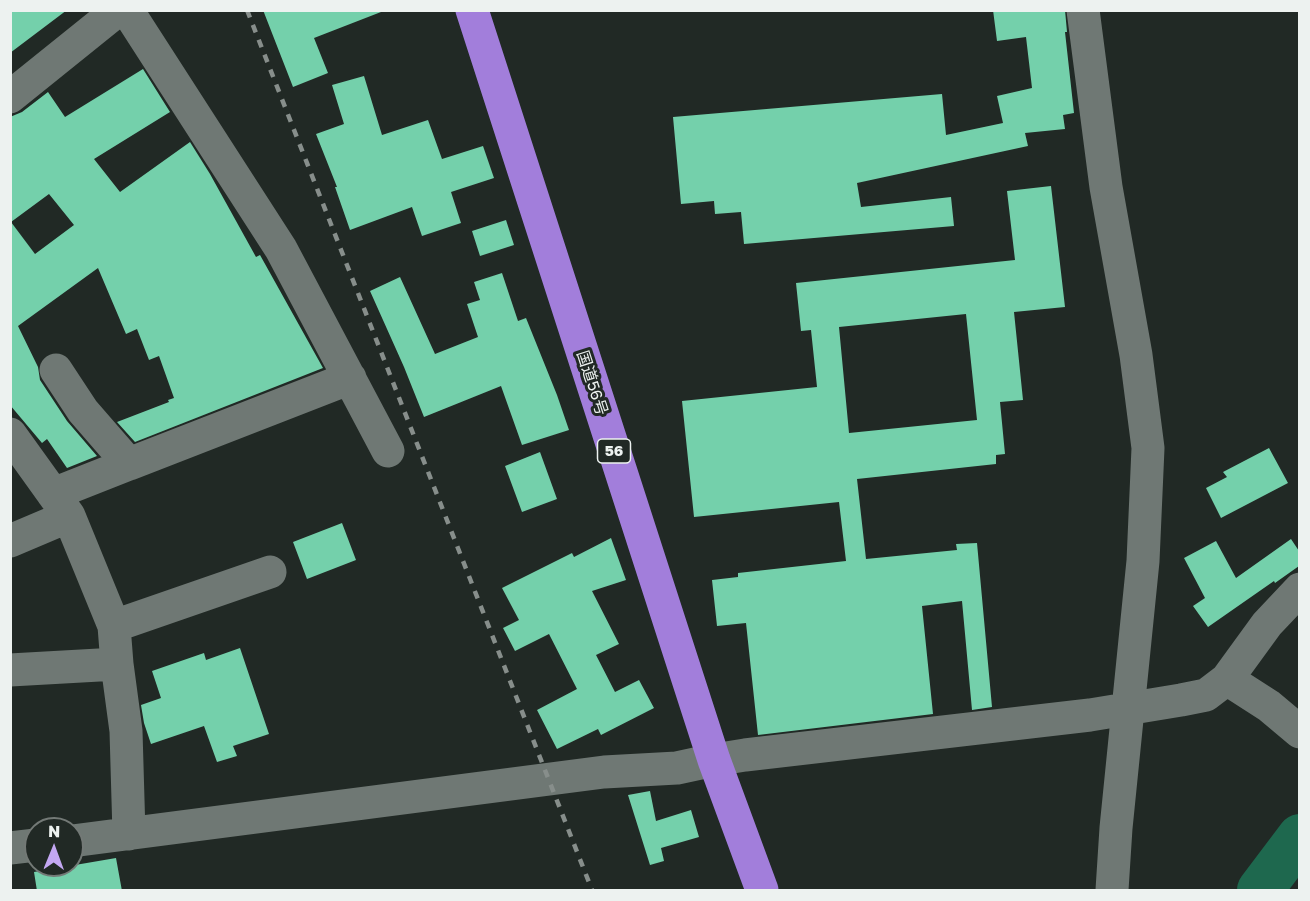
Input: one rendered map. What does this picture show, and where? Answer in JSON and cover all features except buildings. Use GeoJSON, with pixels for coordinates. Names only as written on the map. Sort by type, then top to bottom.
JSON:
{"type":"FeatureCollection","features":[{"type":"Feature","properties":{"kind":"highway","name":"国道56号"},"geometry":{"type":"LineString","coordinates":[[472,10],[714,760],[762,891]]}},
{"type":"Feature","properties":{"kind":"street"},"geometry":{"type":"LineString","coordinates":[[10,97],[118,10]]}},
{"type":"Feature","properties":{"kind":"street"},"geometry":{"type":"LineString","coordinates":[[127,10],[281,249],[388,451]]}},
{"type":"Feature","properties":{"kind":"street"},"geometry":{"type":"LineString","coordinates":[[1083,10],[1104,176],[1137,355],[1148,448],[1143,561],[1116,828],[1112,891]]}},
{"type":"Feature","properties":{"kind":"street"},"geometry":{"type":"LineString","coordinates":[[56,370],[83,411],[129,464]]}},
{"type":"Feature","properties":{"kind":"street"},"geometry":{"type":"LineString","coordinates":[[10,541],[61,505],[129,464],[350,378]]}},
{"type":"Feature","properties":{"kind":"street"},"geometry":{"type":"LineString","coordinates":[[10,434],[61,505],[114,626],[126,731],[129,834]]}},
{"type":"Feature","properties":{"kind":"street"},"geometry":{"type":"LineString","coordinates":[[114,626],[270,572]]}},
{"type":"Feature","properties":{"kind":"street"},"geometry":{"type":"LineString","coordinates":[[84,840],[604,772],[677,768],[714,760],[1090,715],[1206,695],[1227,679],[1267,624],[1299,589]]}},
{"type":"Feature","properties":{"kind":"street"},"geometry":{"type":"LineString","coordinates":[[10,670],[117,664]]}},
{"type":"Feature","properties":{"kind":"street"},"geometry":{"type":"LineString","coordinates":[[1227,679],[1269,706],[1299,732]]}},
{"type":"Feature","properties":{"kind":"waterway"},"geometry":{"type":"LineString","coordinates":[[1260,890],[1300,837]]}},
{"type":"Feature","properties":{"kind":"railway"},"geometry":{"type":"LineString","coordinates":[[247,10],[592,890]]}}]}
